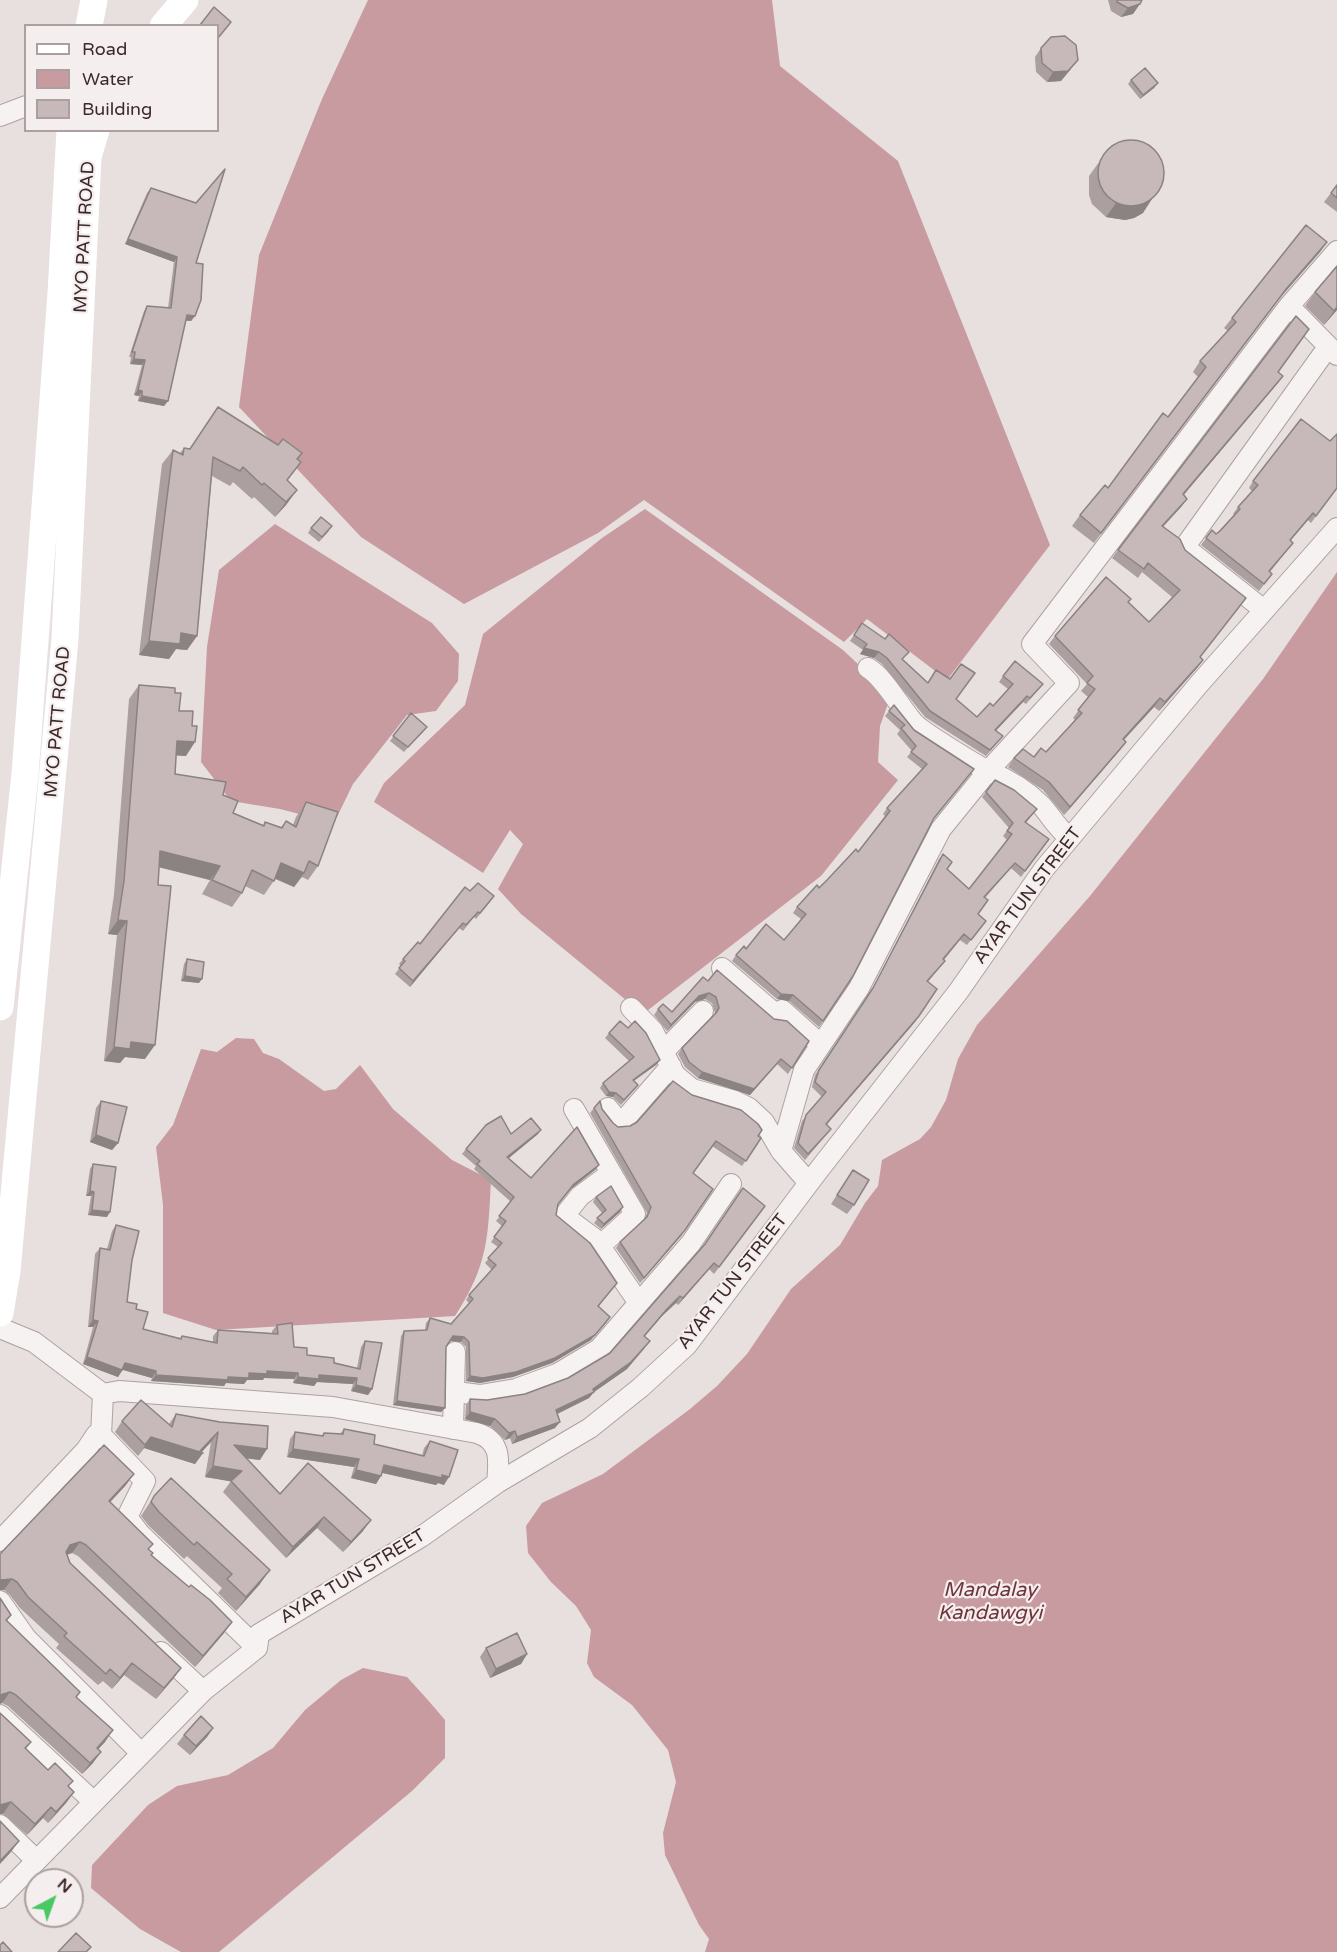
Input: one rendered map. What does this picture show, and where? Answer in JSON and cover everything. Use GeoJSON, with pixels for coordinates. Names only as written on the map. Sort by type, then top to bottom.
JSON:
{"type":"FeatureCollection","features":[{"type":"Feature","properties":{"kind":"main road"},"geometry":{"type":"LineString","coordinates":[[89,24],[94,0]]}},
{"type":"Feature","properties":{"kind":"main road"},"geometry":{"type":"LineString","coordinates":[[165,24],[185,0]]}},
{"type":"Feature","properties":{"kind":"main road","name":"MYO PATT ROAD"},"geometry":{"type":"LineString","coordinates":[[0,1313],[7,1271],[65,639],[75,216],[70,132]]}},
{"type":"Feature","properties":{"kind":"main road","name":"MYO PATT ROAD"},"geometry":{"type":"LineString","coordinates":[[0,1007],[25,774],[75,216],[95,132]]}},
{"type":"Feature","properties":{"kind":"main road"},"geometry":{"type":"LineString","coordinates":[[25,774],[52,778]]}},
{"type":"Feature","properties":{"kind":"street"},"geometry":{"type":"LineString","coordinates":[[0,116],[24,107]]}},
{"type":"Feature","properties":{"kind":"street"},"geometry":{"type":"LineString","coordinates":[[781,1151],[800,1080],[820,1044],[859,988],[941,829],[988,771],[1069,683],[1032,644],[1289,306],[1337,251]]}},
{"type":"Feature","properties":{"kind":"street"},"geometry":{"type":"LineString","coordinates":[[1264,610],[1187,549],[1186,545],[1333,347],[1289,306]]}},
{"type":"Feature","properties":{"kind":"street","name":"AYAR TUN STREET"},"geometry":{"type":"LineString","coordinates":[[0,1898],[203,1691],[256,1648],[260,1634],[421,1537],[496,1483],[590,1428],[640,1388],[687,1345],[958,992],[1044,869],[1264,610],[1337,528]]}},
{"type":"Feature","properties":{"kind":"street"},"geometry":{"type":"LineString","coordinates":[[868,668],[875,671],[887,690],[906,710],[913,723],[988,771],[1005,777],[1025,791],[1042,806],[1055,825],[1070,838]]}},
{"type":"Feature","properties":{"kind":"street"},"geometry":{"type":"LineString","coordinates":[[722,968],[777,1016],[782,1010],[820,1044]]}},
{"type":"Feature","properties":{"kind":"street"},"geometry":{"type":"LineString","coordinates":[[631,1008],[653,1031],[675,1075],[692,1089],[735,1101],[749,1108],[764,1122],[781,1151],[809,1184]]}},
{"type":"Feature","properties":{"kind":"street"},"geometry":{"type":"LineString","coordinates":[[608,1108],[618,1122],[624,1120],[667,1058],[704,1011]]}},
{"type":"Feature","properties":{"kind":"street"},"geometry":{"type":"LineString","coordinates":[[574,1108],[635,1214],[600,1246]]}},
{"type":"Feature","properties":{"kind":"street"},"geometry":{"type":"LineString","coordinates":[[611,1173],[580,1197],[564,1216],[600,1246],[639,1303]]}},
{"type":"Feature","properties":{"kind":"street"},"geometry":{"type":"LineString","coordinates":[[455,1392],[480,1395],[516,1389],[557,1374],[599,1349],[691,1243],[731,1184]]}},
{"type":"Feature","properties":{"kind":"street"},"geometry":{"type":"LineString","coordinates":[[0,1328],[34,1342],[103,1394],[119,1391],[333,1407],[477,1432],[491,1439],[499,1455],[496,1483]]}},
{"type":"Feature","properties":{"kind":"street"},"geometry":{"type":"LineString","coordinates":[[453,1429],[455,1352]]}},
{"type":"Feature","properties":{"kind":"street"},"geometry":{"type":"LineString","coordinates":[[103,1394],[101,1435],[145,1480],[127,1517],[140,1533],[256,1648]]}},
{"type":"Feature","properties":{"kind":"street"},"geometry":{"type":"LineString","coordinates":[[0,1541],[86,1450],[96,1435],[101,1435]]}},
{"type":"Feature","properties":{"kind":"street"},"geometry":{"type":"LineString","coordinates":[[0,1601],[26,1638],[141,1753]]}},
{"type":"Feature","properties":{"kind":"street"},"geometry":{"type":"LineString","coordinates":[[145,1636],[203,1691]]}},
{"type":"Feature","properties":{"kind":"street"},"geometry":{"type":"LineString","coordinates":[[0,1715],[94,1802]]}},
{"type":"Feature","properties":{"kind":"street"},"geometry":{"type":"LineString","coordinates":[[0,1825],[35,1860]]}},
{"type":"Feature","properties":{"kind":"water"},"geometry":{"type":"Polygon","coordinates":[[[368,0],[772,0],[780,66],[898,161],[1050,545],[947,680],[867,619],[844,642],[644,500],[598,533],[464,604],[361,537],[239,407],[259,255],[322,99],[368,0]]]}},
{"type":"Feature","properties":{"kind":"water"},"geometry":{"type":"Polygon","coordinates":[[[645,509],[843,650],[891,695],[880,726],[878,762],[898,780],[821,876],[643,1014],[521,914],[498,889],[523,844],[510,830],[483,873],[374,802],[384,783],[465,705],[483,634],[602,538],[645,509]]]}},
{"type":"Feature","properties":{"kind":"water"},"geometry":{"type":"Polygon","coordinates":[[[275,524],[432,623],[459,654],[458,681],[436,711],[407,715],[353,784],[334,823],[280,809],[231,801],[201,762],[207,647],[219,570],[275,524]]]}},
{"type":"Feature","properties":{"kind":"water","name":"Mandalay Kandawgyi"},"geometry":{"type":"Polygon","coordinates":[[[1337,572],[1337,1952],[705,1952],[709,1939],[699,1925],[665,1855],[663,1833],[676,1782],[668,1750],[632,1705],[594,1677],[587,1663],[591,1630],[576,1606],[551,1582],[528,1553],[526,1526],[542,1503],[603,1474],[717,1386],[747,1354],[791,1289],[840,1245],[878,1186],[882,1160],[920,1139],[931,1127],[946,1100],[958,1059],[977,1025],[1090,896],[1263,679],[1337,572]]]}},
{"type":"Feature","properties":{"kind":"water"},"geometry":{"type":"Polygon","coordinates":[[[236,1038],[254,1039],[263,1053],[279,1059],[324,1091],[336,1089],[360,1065],[393,1109],[452,1160],[491,1180],[489,1219],[484,1251],[474,1282],[455,1316],[216,1330],[163,1313],[163,1205],[156,1147],[173,1125],[201,1049],[217,1052],[236,1038]]]}},
{"type":"Feature","properties":{"kind":"water"},"geometry":{"type":"Polygon","coordinates":[[[363,1668],[407,1677],[445,1720],[445,1758],[412,1791],[219,1952],[181,1952],[140,1929],[91,1888],[92,1865],[148,1805],[177,1786],[228,1775],[273,1748],[305,1710],[341,1680],[363,1668]]]}},
{"type":"Feature","properties":{"kind":"building"},"geometry":{"type":"Polygon","coordinates":[[[1117,0],[1142,0],[1140,4],[1128,8],[1117,0]]]}},
{"type":"Feature","properties":{"kind":"building"},"geometry":{"type":"Polygon","coordinates":[[[214,7],[231,22],[219,37],[219,24],[201,24],[214,7]]]}},
{"type":"Feature","properties":{"kind":"building"},"geometry":{"type":"Polygon","coordinates":[[[1065,36],[1076,45],[1078,60],[1068,71],[1053,72],[1042,63],[1041,48],[1051,37],[1065,36]]]}},
{"type":"Feature","properties":{"kind":"building"},"geometry":{"type":"Polygon","coordinates":[[[1145,68],[1158,83],[1143,95],[1131,80],[1145,68]]]}},
{"type":"Feature","properties":{"kind":"building"},"geometry":{"type":"Polygon","coordinates":[[[1131,140],[1144,143],[1154,150],[1161,160],[1164,173],[1161,186],[1154,196],[1144,203],[1131,206],[1118,203],[1108,196],[1101,186],[1098,173],[1101,160],[1108,150],[1118,143],[1131,140]]]}},
{"type":"Feature","properties":{"kind":"building"},"geometry":{"type":"Polygon","coordinates":[[[225,169],[196,263],[203,264],[201,300],[195,316],[187,315],[168,401],[142,396],[142,391],[138,390],[145,360],[134,359],[135,352],[132,352],[147,306],[171,308],[177,257],[128,239],[151,188],[196,203],[225,169]]]}},
{"type":"Feature","properties":{"kind":"building"},"geometry":{"type":"Polygon","coordinates":[[[1337,185],[1337,198],[1331,193],[1337,185]]]}},
{"type":"Feature","properties":{"kind":"building"},"geometry":{"type":"Polygon","coordinates":[[[1306,225],[1327,242],[1287,288],[1101,533],[1080,515],[1105,485],[1108,488],[1163,413],[1168,417],[1206,367],[1200,361],[1236,322],[1232,318],[1306,225]]]}},
{"type":"Feature","properties":{"kind":"building"},"geometry":{"type":"Polygon","coordinates":[[[1337,266],[1337,307],[1334,311],[1315,292],[1337,266]]]}},
{"type":"Feature","properties":{"kind":"building"},"geometry":{"type":"Polygon","coordinates":[[[1296,316],[1309,329],[1278,372],[1283,376],[1183,494],[1187,499],[1162,526],[1180,539],[1185,550],[1246,598],[1200,657],[1203,660],[1165,702],[1160,698],[1123,739],[1126,742],[1070,807],[1049,782],[1014,758],[1023,749],[1034,757],[1041,748],[1046,752],[1082,713],[1078,710],[1095,689],[1087,683],[1093,676],[1055,636],[1106,577],[1131,599],[1128,602],[1149,622],[1180,590],[1148,563],[1144,569],[1118,550],[1296,316]]]}},
{"type":"Feature","properties":{"kind":"building"},"geometry":{"type":"Polygon","coordinates":[[[218,407],[278,445],[283,439],[302,453],[297,459],[301,462],[287,480],[297,490],[286,502],[264,483],[262,485],[243,467],[240,471],[213,457],[197,636],[181,633],[180,644],[149,641],[173,450],[183,455],[184,448],[190,449],[218,407]]]}},
{"type":"Feature","properties":{"kind":"building"},"geometry":{"type":"Polygon","coordinates":[[[1301,419],[1330,441],[1337,434],[1337,488],[1316,516],[1313,513],[1290,540],[1293,543],[1269,571],[1272,574],[1264,584],[1206,538],[1212,530],[1216,534],[1220,531],[1240,509],[1238,507],[1258,485],[1253,481],[1301,419]]]}},
{"type":"Feature","properties":{"kind":"building"},"geometry":{"type":"Polygon","coordinates":[[[321,517],[332,526],[322,537],[311,528],[321,517]]]}},
{"type":"Feature","properties":{"kind":"building"},"geometry":{"type":"Polygon","coordinates":[[[862,623],[885,639],[889,634],[909,652],[902,659],[928,683],[936,670],[950,679],[961,664],[975,673],[956,699],[977,717],[990,703],[993,706],[1013,684],[1003,676],[1015,661],[1043,684],[1030,698],[1027,696],[995,730],[1003,736],[990,750],[930,711],[887,658],[879,652],[864,648],[867,644],[854,635],[862,623]]]}},
{"type":"Feature","properties":{"kind":"building"},"geometry":{"type":"Polygon","coordinates":[[[139,685],[175,688],[175,693],[181,693],[179,711],[193,711],[192,726],[197,726],[195,742],[177,741],[175,774],[226,782],[223,795],[238,801],[233,813],[264,826],[265,822],[282,828],[286,821],[296,827],[306,802],[338,812],[318,866],[309,861],[304,873],[281,863],[274,881],[252,870],[242,893],[212,880],[220,866],[160,851],[158,885],[171,886],[155,1045],[131,1042],[130,1049],[114,1047],[127,921],[118,920],[124,881],[139,685]]]}},
{"type":"Feature","properties":{"kind":"building"},"geometry":{"type":"Polygon","coordinates":[[[894,705],[914,730],[974,769],[934,818],[853,976],[823,1021],[793,995],[781,994],[736,955],[744,946],[746,949],[766,924],[784,940],[806,914],[797,907],[817,885],[819,888],[856,849],[858,852],[890,811],[887,808],[927,764],[911,752],[916,746],[901,728],[905,725],[889,711],[894,705]]]}},
{"type":"Feature","properties":{"kind":"building"},"geometry":{"type":"Polygon","coordinates":[[[411,713],[427,727],[408,747],[393,736],[411,713]]]}},
{"type":"Feature","properties":{"kind":"building"},"geometry":{"type":"Polygon","coordinates":[[[995,780],[1014,790],[1037,809],[1025,822],[1049,839],[1025,871],[1015,863],[984,897],[988,900],[978,914],[986,921],[971,940],[964,934],[943,959],[945,961],[927,981],[937,989],[919,1016],[826,1124],[831,1129],[808,1154],[798,1143],[806,1115],[826,1092],[815,1082],[819,1070],[873,988],[943,854],[952,862],[947,869],[969,889],[1012,834],[1007,831],[1013,823],[986,792],[995,780]]]}},
{"type":"Feature","properties":{"kind":"building"},"geometry":{"type":"Polygon","coordinates":[[[478,883],[494,896],[480,913],[478,912],[466,925],[463,923],[413,981],[399,968],[405,961],[403,959],[418,942],[420,944],[465,887],[470,891],[478,883]]]}},
{"type":"Feature","properties":{"kind":"building"},"geometry":{"type":"Polygon","coordinates":[[[187,959],[204,962],[202,979],[185,976],[187,959]]]}},
{"type":"Feature","properties":{"kind":"building"},"geometry":{"type":"Polygon","coordinates":[[[717,970],[774,1019],[787,1021],[809,1041],[792,1068],[781,1059],[754,1089],[702,1072],[689,1062],[682,1048],[716,1013],[719,1008],[716,997],[709,993],[699,996],[671,1025],[658,1009],[663,1004],[672,1012],[703,977],[708,981],[717,970]]]}},
{"type":"Feature","properties":{"kind":"building"},"geometry":{"type":"Polygon","coordinates":[[[620,1021],[628,1028],[635,1021],[646,1033],[660,1060],[633,1080],[638,1085],[624,1100],[616,1093],[609,1092],[603,1083],[634,1057],[609,1033],[620,1021]]]}},
{"type":"Feature","properties":{"kind":"building"},"geometry":{"type":"Polygon","coordinates":[[[673,1081],[692,1095],[741,1110],[758,1124],[762,1130],[758,1136],[761,1138],[746,1161],[716,1141],[693,1173],[713,1189],[685,1230],[644,1278],[620,1242],[647,1217],[651,1207],[594,1108],[600,1101],[602,1109],[613,1123],[618,1127],[630,1126],[637,1122],[673,1081]]]}},
{"type":"Feature","properties":{"kind":"building"},"geometry":{"type":"Polygon","coordinates":[[[101,1101],[127,1107],[118,1143],[96,1135],[101,1101]]]}},
{"type":"Feature","properties":{"kind":"building"},"geometry":{"type":"Polygon","coordinates":[[[501,1116],[511,1134],[531,1118],[541,1130],[507,1157],[531,1178],[577,1127],[599,1165],[574,1184],[558,1204],[556,1215],[590,1243],[617,1283],[598,1306],[610,1317],[595,1335],[555,1358],[516,1372],[483,1378],[470,1376],[469,1342],[464,1337],[453,1336],[446,1347],[445,1408],[397,1401],[404,1331],[427,1330],[430,1318],[451,1324],[473,1299],[469,1295],[496,1265],[488,1258],[502,1243],[494,1237],[506,1221],[499,1216],[514,1197],[477,1164],[480,1161],[466,1149],[486,1125],[501,1116]]]}},
{"type":"Feature","properties":{"kind":"building"},"geometry":{"type":"Polygon","coordinates":[[[93,1164],[116,1167],[110,1212],[92,1210],[94,1192],[90,1191],[93,1164]]]}},
{"type":"Feature","properties":{"kind":"building"},"geometry":{"type":"Polygon","coordinates":[[[853,1170],[869,1180],[854,1205],[837,1195],[853,1170]]]}},
{"type":"Feature","properties":{"kind":"building"},"geometry":{"type":"Polygon","coordinates":[[[611,1186],[623,1207],[604,1224],[597,1218],[606,1210],[596,1197],[611,1186]]]}},
{"type":"Feature","properties":{"kind":"building"},"geometry":{"type":"Polygon","coordinates":[[[743,1188],[765,1206],[719,1267],[714,1263],[683,1298],[680,1296],[667,1309],[644,1336],[650,1341],[631,1362],[593,1389],[594,1392],[556,1410],[560,1422],[517,1437],[515,1431],[509,1433],[495,1419],[470,1412],[470,1399],[487,1400],[525,1394],[568,1378],[610,1353],[705,1244],[743,1188]]]}},
{"type":"Feature","properties":{"kind":"building"},"geometry":{"type":"Polygon","coordinates":[[[116,1225],[139,1231],[132,1260],[127,1302],[137,1304],[136,1309],[148,1312],[143,1329],[181,1339],[182,1336],[217,1343],[218,1330],[278,1334],[277,1325],[292,1323],[294,1347],[307,1348],[307,1355],[334,1358],[334,1363],[360,1369],[365,1341],[382,1343],[372,1389],[356,1385],[357,1378],[319,1375],[319,1379],[298,1377],[298,1373],[267,1371],[267,1374],[249,1373],[249,1378],[228,1377],[228,1380],[156,1375],[156,1371],[125,1363],[122,1370],[87,1357],[98,1321],[93,1320],[100,1248],[110,1250],[116,1225]]]}},
{"type":"Feature","properties":{"kind":"building"},"geometry":{"type":"Polygon","coordinates":[[[141,1400],[172,1427],[176,1414],[220,1422],[268,1426],[267,1449],[234,1445],[280,1494],[308,1463],[371,1520],[351,1542],[324,1517],[293,1547],[231,1481],[242,1471],[213,1466],[218,1432],[200,1451],[203,1453],[151,1437],[145,1445],[122,1421],[141,1400]]]}},
{"type":"Feature","properties":{"kind":"building"},"geometry":{"type":"Polygon","coordinates":[[[344,1429],[375,1435],[374,1444],[424,1456],[430,1441],[458,1450],[449,1477],[442,1475],[442,1478],[384,1465],[381,1476],[356,1470],[359,1459],[293,1449],[295,1432],[323,1436],[324,1433],[343,1434],[344,1429]]]}},
{"type":"Feature","properties":{"kind":"building"},"geometry":{"type":"Polygon","coordinates":[[[104,1445],[134,1474],[109,1501],[153,1544],[148,1549],[153,1553],[151,1555],[189,1587],[191,1585],[210,1600],[232,1622],[203,1656],[86,1545],[80,1542],[70,1545],[66,1552],[70,1563],[181,1668],[164,1688],[132,1663],[120,1678],[110,1669],[106,1674],[64,1636],[67,1633],[28,1597],[17,1582],[12,1579],[1,1580],[0,1583],[0,1554],[104,1445]]]}},
{"type":"Feature","properties":{"kind":"building"},"geometry":{"type":"Polygon","coordinates":[[[171,1478],[270,1570],[246,1597],[227,1579],[232,1574],[197,1542],[194,1545],[151,1502],[171,1478]]]}},
{"type":"Feature","properties":{"kind":"building"},"geometry":{"type":"Polygon","coordinates":[[[0,1598],[11,1615],[6,1620],[80,1692],[76,1697],[113,1730],[97,1748],[101,1752],[90,1763],[16,1695],[10,1692],[0,1695],[0,1598]]]}},
{"type":"Feature","properties":{"kind":"building"},"geometry":{"type":"Polygon","coordinates":[[[517,1633],[527,1654],[496,1669],[486,1648],[517,1633]]]}},
{"type":"Feature","properties":{"kind":"building"},"geometry":{"type":"Polygon","coordinates":[[[0,1713],[31,1742],[25,1748],[48,1770],[55,1763],[73,1781],[68,1786],[74,1792],[56,1812],[51,1807],[35,1824],[11,1802],[0,1805],[0,1713]]]}},
{"type":"Feature","properties":{"kind":"building"},"geometry":{"type":"Polygon","coordinates":[[[201,1716],[213,1728],[196,1746],[184,1735],[201,1716]]]}},
{"type":"Feature","properties":{"kind":"building"},"geometry":{"type":"Polygon","coordinates":[[[0,1821],[19,1841],[0,1861],[0,1821]]]}},
{"type":"Feature","properties":{"kind":"building"},"geometry":{"type":"Polygon","coordinates":[[[76,1933],[91,1947],[86,1952],[58,1952],[76,1933]]]}},
{"type":"Feature","properties":{"kind":"building"},"geometry":{"type":"Polygon","coordinates":[[[3,1942],[12,1952],[0,1952],[0,1945],[3,1942]]]}}]}
